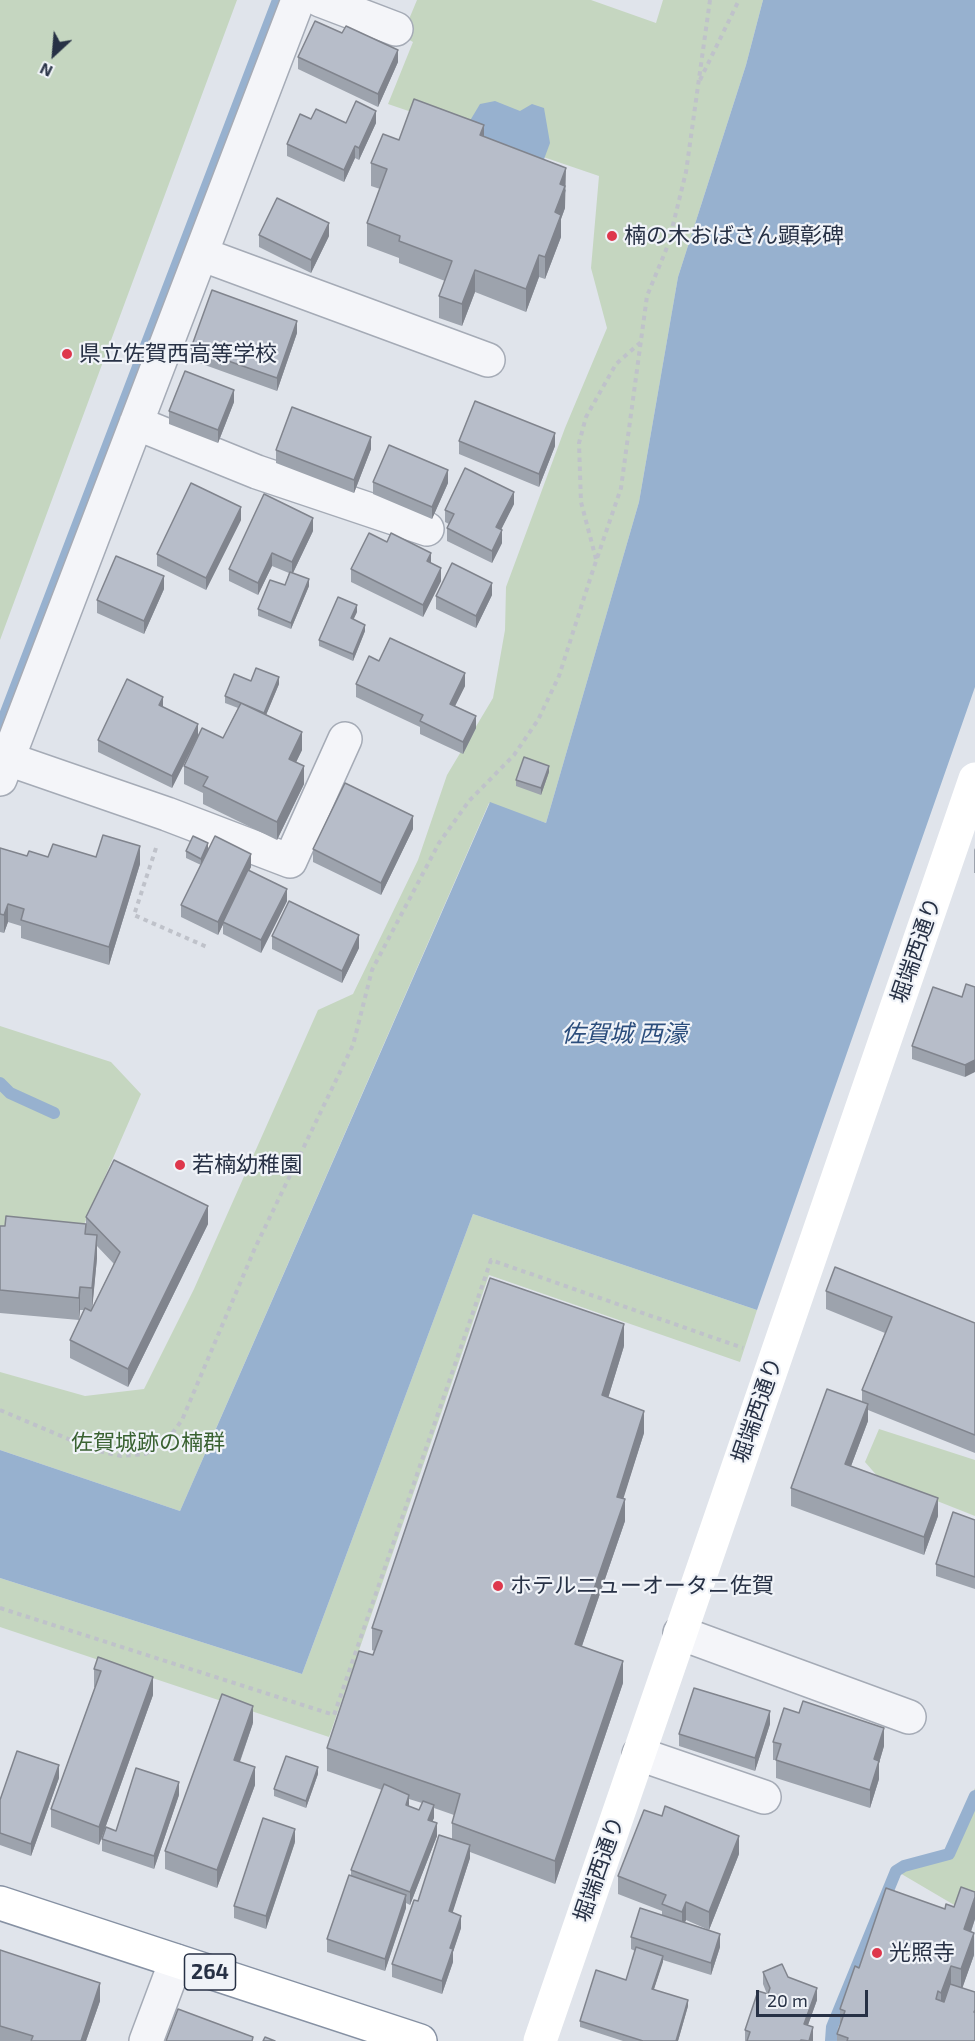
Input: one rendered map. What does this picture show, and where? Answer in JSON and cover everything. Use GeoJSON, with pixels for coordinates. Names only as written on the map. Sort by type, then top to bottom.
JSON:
{"type":"FeatureCollection","features":[{"type":"Feature","properties":{"kind":"main road","name":"堀端西通り"},"geometry":{"type":"LineString","coordinates":[[540,2041],[975,779]]}},
{"type":"Feature","properties":{"kind":"main road","name":"264"},"geometry":{"type":"LineString","coordinates":[[0,1903],[420,2041]]}},
{"type":"Feature","properties":{"kind":"street"},"geometry":{"type":"LineString","coordinates":[[298,0],[4,769],[167,814],[290,861],[345,739]]}},
{"type":"Feature","properties":{"kind":"street"},"geometry":{"type":"LineString","coordinates":[[320,0],[396,29]]}},
{"type":"Feature","properties":{"kind":"street"},"geometry":{"type":"LineString","coordinates":[[201,254],[488,360]]}},
{"type":"Feature","properties":{"kind":"street"},"geometry":{"type":"LineString","coordinates":[[136,423],[258,472],[427,529]]}},
{"type":"Feature","properties":{"kind":"street"},"geometry":{"type":"LineString","coordinates":[[680,1633],[909,1717]]}},
{"type":"Feature","properties":{"kind":"street"},"geometry":{"type":"LineString","coordinates":[[639,1754],[764,1797]]}},
{"type":"Feature","properties":{"kind":"street"},"geometry":{"type":"LineString","coordinates":[[146,2041],[176,1961]]}},
{"type":"Feature","properties":{"kind":"path"},"geometry":{"type":"LineString","coordinates":[[0,1410],[94,1450],[121,1456],[146,1454],[166,1442],[182,1420],[255,1248],[353,1045],[372,970],[439,843],[469,801],[514,755],[538,720],[559,676],[621,488],[647,296],[668,244],[686,172],[710,0]]}},
{"type":"Feature","properties":{"kind":"path"},"geometry":{"type":"LineString","coordinates":[[698,83],[740,0]]}},
{"type":"Feature","properties":{"kind":"path"},"geometry":{"type":"LineString","coordinates":[[597,559],[581,502],[579,443],[586,417],[616,364],[641,342]]}},
{"type":"Feature","properties":{"kind":"path"},"geometry":{"type":"LineString","coordinates":[[167,814],[134,915],[207,947]]}},
{"type":"Feature","properties":{"kind":"path"},"geometry":{"type":"LineString","coordinates":[[0,1608],[334,1715],[491,1260],[775,1359]]}},
{"type":"Feature","properties":{"kind":"green space","name":"県立佐賀西高等学校"},"geometry":{"type":"Polygon","coordinates":[[[0,0],[237,0],[0,640],[0,0]]]}},
{"type":"Feature","properties":{"kind":"green space","name":"佐賀城跡の楠群"},"geometry":{"type":"Polygon","coordinates":[[[417,0],[591,0],[656,23],[663,0],[763,0],[746,65],[678,277],[639,502],[546,823],[489,803],[180,1511],[0,1450],[0,1372],[85,1396],[144,1389],[194,1289],[318,1010],[353,994],[418,860],[447,775],[493,698],[505,630],[506,587],[565,428],[607,328],[591,268],[599,176],[388,104],[413,42],[402,36],[417,0]]]}},
{"type":"Feature","properties":{"kind":"green space"},"geometry":{"type":"Polygon","coordinates":[[[0,1026],[111,1062],[141,1094],[79,1236],[0,1226],[0,1026]]]}},
{"type":"Feature","properties":{"kind":"green space"},"geometry":{"type":"Polygon","coordinates":[[[473,1214],[757,1310],[740,1362],[489,1275],[329,1737],[0,1627],[0,1578],[302,1674],[473,1214]]]}},
{"type":"Feature","properties":{"kind":"green space"},"geometry":{"type":"Polygon","coordinates":[[[879,1429],[975,1460],[975,1516],[879,1478],[865,1462],[879,1429]]]}},
{"type":"Feature","properties":{"kind":"green space"},"geometry":{"type":"Polygon","coordinates":[[[975,1788],[975,1914],[961,1909],[893,1869],[900,1863],[947,1851],[975,1788]]]}},
{"type":"Feature","properties":{"kind":"water","name":"佐賀城 西濠"},"geometry":{"type":"Polygon","coordinates":[[[763,0],[975,0],[975,687],[757,1310],[473,1214],[302,1674],[0,1578],[0,1450],[180,1511],[490,802],[546,823],[639,502],[678,277],[746,65],[763,0]]]}},
{"type":"Feature","properties":{"kind":"water"},"geometry":{"type":"Polygon","coordinates":[[[495,101],[520,111],[532,104],[544,108],[550,143],[543,162],[476,139],[468,124],[480,104],[495,101]]]}},
{"type":"Feature","properties":{"kind":"building"},"geometry":{"type":"Polygon","coordinates":[[[315,21],[342,33],[346,26],[398,50],[378,94],[298,57],[315,21]]]}},
{"type":"Feature","properties":{"kind":"building"},"geometry":{"type":"Polygon","coordinates":[[[414,99],[484,125],[480,135],[566,168],[560,184],[565,186],[555,212],[561,215],[545,257],[539,255],[526,289],[475,270],[462,304],[439,296],[452,261],[399,241],[400,236],[367,223],[387,169],[371,163],[383,134],[399,140],[414,99]]]}},
{"type":"Feature","properties":{"kind":"building"},"geometry":{"type":"Polygon","coordinates":[[[356,101],[376,111],[359,148],[355,146],[344,170],[287,144],[300,114],[311,119],[316,109],[346,123],[356,101]]]}},
{"type":"Feature","properties":{"kind":"building"},"geometry":{"type":"Polygon","coordinates":[[[277,198],[329,223],[311,260],[259,235],[277,198]]]}},
{"type":"Feature","properties":{"kind":"building"},"geometry":{"type":"Polygon","coordinates":[[[212,290],[297,321],[277,378],[191,348],[212,290]]]}},
{"type":"Feature","properties":{"kind":"building"},"geometry":{"type":"Polygon","coordinates":[[[185,371],[234,390],[218,430],[169,411],[185,371]]]}},
{"type":"Feature","properties":{"kind":"building"},"geometry":{"type":"Polygon","coordinates":[[[475,401],[555,433],[539,474],[459,441],[475,401]]]}},
{"type":"Feature","properties":{"kind":"building"},"geometry":{"type":"Polygon","coordinates":[[[292,407],[371,437],[354,480],[276,450],[292,407]]]}},
{"type":"Feature","properties":{"kind":"building"},"geometry":{"type":"Polygon","coordinates":[[[389,445],[448,470],[432,507],[373,482],[389,445]]]}},
{"type":"Feature","properties":{"kind":"building"},"geometry":{"type":"Polygon","coordinates":[[[465,468],[514,492],[496,527],[502,530],[492,551],[447,528],[454,514],[445,510],[465,468]]]}},
{"type":"Feature","properties":{"kind":"building"},"geometry":{"type":"Polygon","coordinates":[[[191,483],[241,507],[206,578],[157,554],[191,483]]]}},
{"type":"Feature","properties":{"kind":"building"},"geometry":{"type":"Polygon","coordinates":[[[264,494],[313,518],[292,562],[272,553],[258,583],[229,569],[264,494]]]}},
{"type":"Feature","properties":{"kind":"building"},"geometry":{"type":"Polygon","coordinates":[[[369,533],[387,542],[391,533],[431,553],[427,561],[441,568],[423,605],[351,569],[369,533]]]}},
{"type":"Feature","properties":{"kind":"building"},"geometry":{"type":"Polygon","coordinates":[[[116,556],[164,576],[144,621],[97,600],[116,556]]]}},
{"type":"Feature","properties":{"kind":"building"},"geometry":{"type":"Polygon","coordinates":[[[452,563],[492,583],[476,616],[436,596],[452,563]]]}},
{"type":"Feature","properties":{"kind":"building"},"geometry":{"type":"Polygon","coordinates":[[[290,572],[309,579],[291,623],[258,609],[270,580],[285,585],[290,572]]]}},
{"type":"Feature","properties":{"kind":"building"},"geometry":{"type":"Polygon","coordinates":[[[338,597],[357,605],[351,618],[365,625],[353,654],[319,640],[338,597]]]}},
{"type":"Feature","properties":{"kind":"building"},"geometry":{"type":"Polygon","coordinates":[[[390,638],[465,673],[450,704],[476,716],[463,742],[420,721],[423,715],[356,684],[369,656],[379,661],[390,638]]]}},
{"type":"Feature","properties":{"kind":"building"},"geometry":{"type":"Polygon","coordinates":[[[256,668],[279,677],[264,713],[225,696],[234,674],[251,681],[256,668]]]}},
{"type":"Feature","properties":{"kind":"building"},"geometry":{"type":"Polygon","coordinates":[[[127,679],[163,697],[159,705],[198,724],[172,776],[98,740],[127,679]]]}},
{"type":"Feature","properties":{"kind":"building"},"geometry":{"type":"Polygon","coordinates":[[[241,703],[302,732],[289,759],[304,766],[277,822],[203,786],[208,777],[184,766],[202,728],[223,738],[241,703]]]}},
{"type":"Feature","properties":{"kind":"building"},"geometry":{"type":"Polygon","coordinates":[[[524,757],[549,766],[541,788],[516,780],[524,757]]]}},
{"type":"Feature","properties":{"kind":"building"},"geometry":{"type":"Polygon","coordinates":[[[345,783],[413,816],[381,883],[313,849],[345,783]]]}},
{"type":"Feature","properties":{"kind":"building"},"geometry":{"type":"Polygon","coordinates":[[[103,835],[140,846],[109,947],[21,920],[24,909],[8,904],[4,915],[0,914],[0,848],[27,856],[29,851],[48,857],[53,844],[96,857],[103,835]]]}},
{"type":"Feature","properties":{"kind":"building"},"geometry":{"type":"Polygon","coordinates":[[[193,836],[208,843],[201,859],[186,851],[193,836]]]}},
{"type":"Feature","properties":{"kind":"building"},"geometry":{"type":"Polygon","coordinates":[[[215,836],[251,854],[218,922],[181,905],[215,836]]]}},
{"type":"Feature","properties":{"kind":"building"},"geometry":{"type":"Polygon","coordinates":[[[248,870],[287,889],[261,940],[223,922],[248,870]]]}},
{"type":"Feature","properties":{"kind":"building"},"geometry":{"type":"Polygon","coordinates":[[[289,901],[359,935],[342,971],[272,936],[289,901]]]}},
{"type":"Feature","properties":{"kind":"building"},"geometry":{"type":"Polygon","coordinates":[[[966,984],[975,987],[975,1060],[965,1065],[912,1046],[933,987],[962,997],[966,984]]]}},
{"type":"Feature","properties":{"kind":"building"},"geometry":{"type":"Polygon","coordinates":[[[114,1160],[208,1206],[128,1369],[70,1340],[85,1308],[91,1311],[120,1252],[86,1217],[114,1160]]]}},
{"type":"Feature","properties":{"kind":"building"},"geometry":{"type":"Polygon","coordinates":[[[6,1216],[86,1224],[85,1234],[97,1235],[92,1288],[80,1287],[79,1298],[0,1290],[0,1226],[5,1226],[6,1216]]]}},
{"type":"Feature","properties":{"kind":"building"},"geometry":{"type":"Polygon","coordinates":[[[835,1267],[975,1323],[975,1435],[862,1390],[892,1317],[826,1291],[835,1267]]]}},
{"type":"Feature","properties":{"kind":"building","name":"ホテルニューオータニ佐賀"},"geometry":{"type":"Polygon","coordinates":[[[490,1278],[624,1324],[602,1395],[644,1411],[617,1497],[625,1499],[575,1644],[623,1661],[555,1861],[452,1823],[460,1794],[327,1748],[359,1651],[373,1655],[382,1631],[372,1628],[490,1278]]]}},
{"type":"Feature","properties":{"kind":"building"},"geometry":{"type":"Polygon","coordinates":[[[827,1389],[868,1404],[845,1464],[938,1498],[924,1537],[791,1488],[827,1389]]]}},
{"type":"Feature","properties":{"kind":"building"},"geometry":{"type":"Polygon","coordinates":[[[953,1512],[975,1520],[975,1577],[936,1564],[953,1512]]]}},
{"type":"Feature","properties":{"kind":"building"},"geometry":{"type":"Polygon","coordinates":[[[98,1657],[153,1677],[99,1827],[51,1809],[101,1671],[94,1669],[98,1657]]]}},
{"type":"Feature","properties":{"kind":"building"},"geometry":{"type":"Polygon","coordinates":[[[694,1688],[770,1711],[755,1758],[679,1734],[694,1688]]]}},
{"type":"Feature","properties":{"kind":"building"},"geometry":{"type":"Polygon","coordinates":[[[222,1694],[253,1706],[234,1760],[255,1767],[217,1870],[165,1851],[222,1694]]]}},
{"type":"Feature","properties":{"kind":"building"},"geometry":{"type":"Polygon","coordinates":[[[803,1701],[884,1728],[874,1759],[879,1761],[870,1790],[776,1760],[781,1744],[773,1742],[784,1708],[799,1713],[803,1701]]]}},
{"type":"Feature","properties":{"kind":"building"},"geometry":{"type":"Polygon","coordinates":[[[17,1751],[59,1765],[31,1844],[0,1833],[0,1800],[17,1751]]]}},
{"type":"Feature","properties":{"kind":"building"},"geometry":{"type":"Polygon","coordinates":[[[286,1756],[318,1767],[306,1801],[274,1789],[286,1756]]]}},
{"type":"Feature","properties":{"kind":"building"},"geometry":{"type":"Polygon","coordinates":[[[136,1768],[179,1782],[154,1856],[102,1839],[106,1827],[116,1831],[136,1768]]]}},
{"type":"Feature","properties":{"kind":"building"},"geometry":{"type":"Polygon","coordinates":[[[384,1784],[409,1795],[406,1805],[419,1810],[423,1801],[434,1805],[428,1820],[437,1823],[410,1892],[351,1870],[384,1784]]]}},
{"type":"Feature","properties":{"kind":"building"},"geometry":{"type":"Polygon","coordinates":[[[665,1806],[739,1836],[709,1912],[686,1902],[682,1912],[662,1904],[666,1895],[618,1876],[644,1810],[662,1816],[665,1806]]]}},
{"type":"Feature","properties":{"kind":"building"},"geometry":{"type":"Polygon","coordinates":[[[263,1818],[295,1829],[266,1916],[234,1906],[263,1818]]]}},
{"type":"Feature","properties":{"kind":"building"},"geometry":{"type":"Polygon","coordinates":[[[439,1835],[470,1845],[449,1911],[461,1916],[442,1981],[392,1964],[414,1900],[418,1901],[439,1835]]]}},
{"type":"Feature","properties":{"kind":"building"},"geometry":{"type":"Polygon","coordinates":[[[349,1875],[406,1895],[385,1959],[327,1939],[349,1875]]]}},
{"type":"Feature","properties":{"kind":"building"},"geometry":{"type":"Polygon","coordinates":[[[961,1887],[975,1892],[964,1929],[974,1933],[961,1969],[951,1966],[941,1993],[938,1991],[936,1999],[944,2002],[950,1984],[975,1992],[975,2041],[847,2041],[848,2038],[837,2034],[845,2011],[840,2009],[855,1966],[859,1968],[886,1888],[945,1909],[946,1904],[954,1907],[961,1887]]]}},
{"type":"Feature","properties":{"kind":"building"},"geometry":{"type":"Polygon","coordinates":[[[640,1908],[720,1934],[711,1963],[631,1937],[640,1908]]]}},
{"type":"Feature","properties":{"kind":"building"},"geometry":{"type":"Polygon","coordinates":[[[636,1947],[663,1956],[652,1989],[688,2000],[676,2041],[643,2041],[580,2021],[596,1970],[626,1980],[636,1947]]]}},
{"type":"Feature","properties":{"kind":"building"},"geometry":{"type":"Polygon","coordinates":[[[0,1950],[100,1983],[81,2041],[31,2041],[33,2036],[0,2026],[0,1950]]]}},
{"type":"Feature","properties":{"kind":"building"},"geometry":{"type":"Polygon","coordinates":[[[782,1964],[788,1977],[817,1988],[804,2024],[813,2027],[809,2041],[747,2041],[750,2032],[745,2030],[758,1991],[768,1994],[770,1988],[763,1972],[782,1964]]]}},
{"type":"Feature","properties":{"kind":"building"},"geometry":{"type":"Polygon","coordinates":[[[178,2009],[253,2037],[252,2041],[166,2041],[178,2009]]]}},
{"type":"Feature","properties":{"kind":"building"},"geometry":{"type":"Polygon","coordinates":[[[265,2037],[275,2041],[263,2041],[265,2037]]]}},
{"type":"Feature","properties":{"kind":"waterway"},"geometry":{"type":"LineString","coordinates":[[0,728],[278,0]]}},
{"type":"Feature","properties":{"kind":"waterway"},"geometry":{"type":"LineString","coordinates":[[0,1083],[10,1093],[54,1113]]}},
{"type":"Feature","properties":{"kind":"waterway"},"geometry":{"type":"LineString","coordinates":[[831,2041],[832,2027],[896,1871],[904,1866],[949,1854],[975,1796]]}},
{"type":"Feature","properties":{"kind":"place","name":"楠の木おばさん顕彰碑"},"geometry":{"type":"Point","coordinates":[612,236]}},
{"type":"Feature","properties":{"kind":"place","name":"県立佐賀西高等学校"},"geometry":{"type":"Point","coordinates":[67,354]}},
{"type":"Feature","properties":{"kind":"place","name":"若楠幼稚園"},"geometry":{"type":"Point","coordinates":[180,1165]}},
{"type":"Feature","properties":{"kind":"place","name":"ホテルニューオータニ佐賀"},"geometry":{"type":"Point","coordinates":[498,1586]}},
{"type":"Feature","properties":{"kind":"place","name":"光照寺"},"geometry":{"type":"Point","coordinates":[877,1953]}}]}
